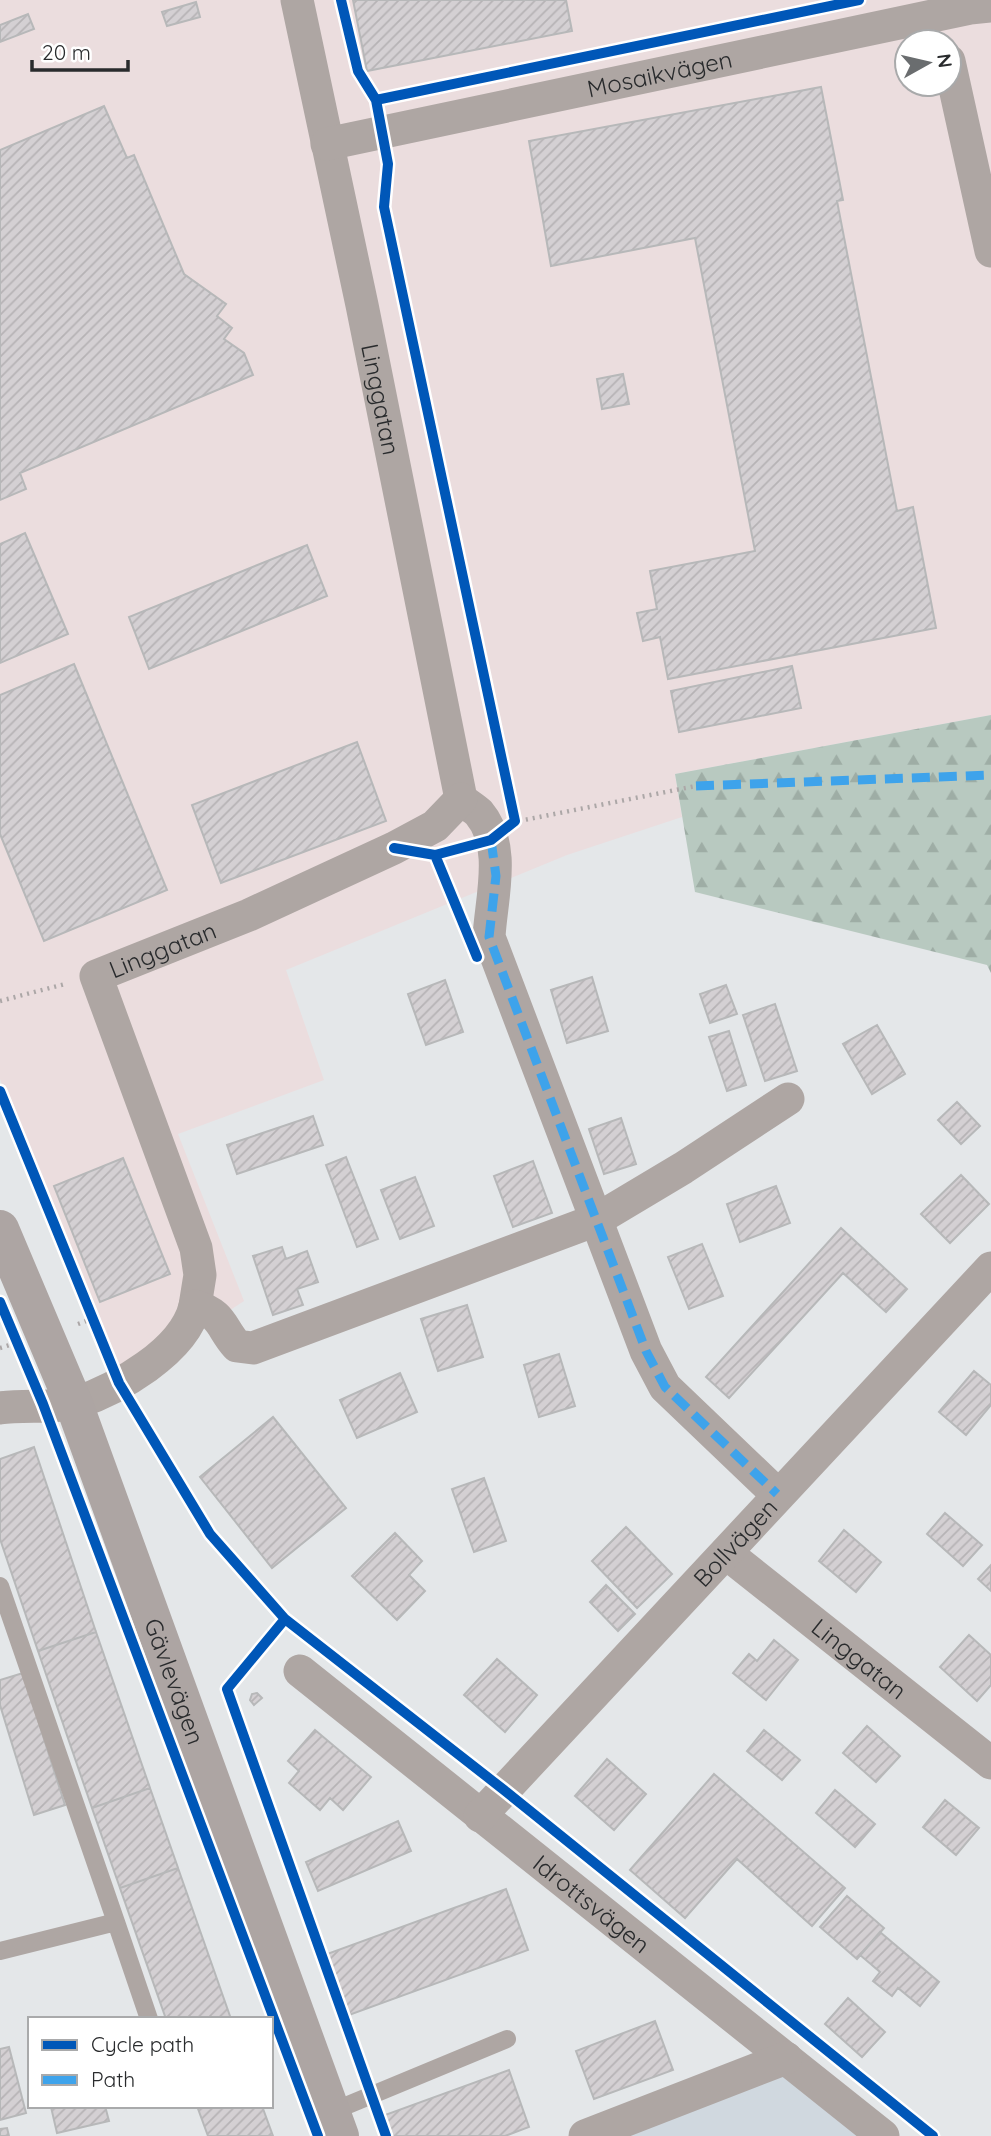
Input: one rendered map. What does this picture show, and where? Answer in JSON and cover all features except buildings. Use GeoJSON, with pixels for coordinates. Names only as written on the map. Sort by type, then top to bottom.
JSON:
{"type":"FeatureCollection","features":[{"type":"Feature","properties":{"kind":"main road","name":"Gävlevägen"},"geometry":{"type":"LineString","coordinates":[[0,1229],[74,1404],[336,2124]]}},
{"type":"Feature","properties":{"kind":"street","name":"Linggatan"},"geometry":{"type":"LineString","coordinates":[[74,1404],[119,1383],[154,1362],[187,1325],[195,1306],[200,1275],[196,1248],[96,976],[249,915],[394,848],[435,826],[461,800],[297,0]]}},
{"type":"Feature","properties":{"kind":"street","name":"Mosaikvägen"},"geometry":{"type":"LineString","coordinates":[[327,144],[940,19],[991,6]]}},
{"type":"Feature","properties":{"kind":"street"},"geometry":{"type":"LineString","coordinates":[[957,98],[991,251]]}},
{"type":"Feature","properties":{"kind":"street"},"geometry":{"type":"LineString","coordinates":[[461,800],[503,831],[489,937],[646,1351],[665,1387],[777,1494]]}},
{"type":"Feature","properties":{"kind":"street"},"geometry":{"type":"LineString","coordinates":[[195,1306],[207,1310],[222,1321],[237,1346],[253,1348],[596,1220],[683,1168],[788,1099]]}},
{"type":"Feature","properties":{"kind":"street","name":"Bollvägen"},"geometry":{"type":"LineString","coordinates":[[480,1816],[726,1553],[777,1494],[991,1268]]}},
{"type":"Feature","properties":{"kind":"street"},"geometry":{"type":"LineString","coordinates":[[0,1408],[29,1404],[74,1404]]}},
{"type":"Feature","properties":{"kind":"street","name":"Linggatan"},"geometry":{"type":"LineString","coordinates":[[726,1553],[991,1763]]}},
{"type":"Feature","properties":{"kind":"street","name":"Idrottsvägen"},"geometry":{"type":"LineString","coordinates":[[300,1671],[883,2136]]}},
{"type":"Feature","properties":{"kind":"street"},"geometry":{"type":"LineString","coordinates":[[585,2136],[786,2059]]}},
{"type":"Feature","properties":{"kind":"lane"},"geometry":{"type":"LineString","coordinates":[[0,1586],[148,2017]]}},
{"type":"Feature","properties":{"kind":"lane"},"geometry":{"type":"LineString","coordinates":[[0,1951],[116,1922]]}},
{"type":"Feature","properties":{"kind":"lane"},"geometry":{"type":"LineString","coordinates":[[336,2124],[507,2039]]}},
{"type":"Feature","properties":{"kind":"path"},"geometry":{"type":"LineString","coordinates":[[503,831],[696,786]]}},
{"type":"Feature","properties":{"kind":"path"},"geometry":{"type":"LineString","coordinates":[[503,831],[512,809]]}},
{"type":"Feature","properties":{"kind":"path"},"geometry":{"type":"LineString","coordinates":[[0,1000],[96,976]]}},
{"type":"Feature","properties":{"kind":"path"},"geometry":{"type":"LineString","coordinates":[[87,1308],[97,1332]]}},
{"type":"Feature","properties":{"kind":"path"},"geometry":{"type":"LineString","coordinates":[[13,1333],[22,1355]]}},
{"type":"Feature","properties":{"kind":"shaded area"},"geometry":{"type":"Polygon","coordinates":[[[0,0],[991,0],[991,715],[675,774],[682,817],[567,855],[286,970],[324,1080],[178,1134],[244,1301],[119,1383],[64,1251],[0,1079],[0,0]]]}},
{"type":"Feature","properties":{"kind":"shaded area"},"geometry":{"type":"Polygon","coordinates":[[[786,2058],[883,2136],[586,2136],[786,2058]]]}},
{"type":"Feature","properties":{"kind":"green space"},"geometry":{"type":"Polygon","coordinates":[[[991,715],[991,973],[987,965],[695,892],[675,774],[991,715]]]}},
{"type":"Feature","properties":{"kind":"marked path"},"geometry":{"type":"LineString","coordinates":[[696,786],[991,775]]}},
{"type":"Feature","properties":{"kind":"marked path"},"geometry":{"type":"LineString","coordinates":[[491,840],[496,876],[489,937],[646,1351],[665,1387],[777,1494]]}},
{"type":"Feature","properties":{"kind":"cycle path"},"geometry":{"type":"LineString","coordinates":[[341,0],[358,71],[376,100],[388,164],[384,207],[515,821],[491,840],[435,855],[394,848]]}},
{"type":"Feature","properties":{"kind":"cycle path"},"geometry":{"type":"LineString","coordinates":[[376,100],[859,0]]}},
{"type":"Feature","properties":{"kind":"cycle path"},"geometry":{"type":"LineString","coordinates":[[435,855],[477,957]]}},
{"type":"Feature","properties":{"kind":"cycle path"},"geometry":{"type":"LineString","coordinates":[[0,1091],[119,1383],[210,1534],[285,1619],[504,1790],[933,2136]]}},
{"type":"Feature","properties":{"kind":"cycle path"},"geometry":{"type":"LineString","coordinates":[[0,1302],[43,1404],[318,2136]]}},
{"type":"Feature","properties":{"kind":"cycle path"},"geometry":{"type":"LineString","coordinates":[[285,1619],[227,1689],[386,2136]]}}]}
